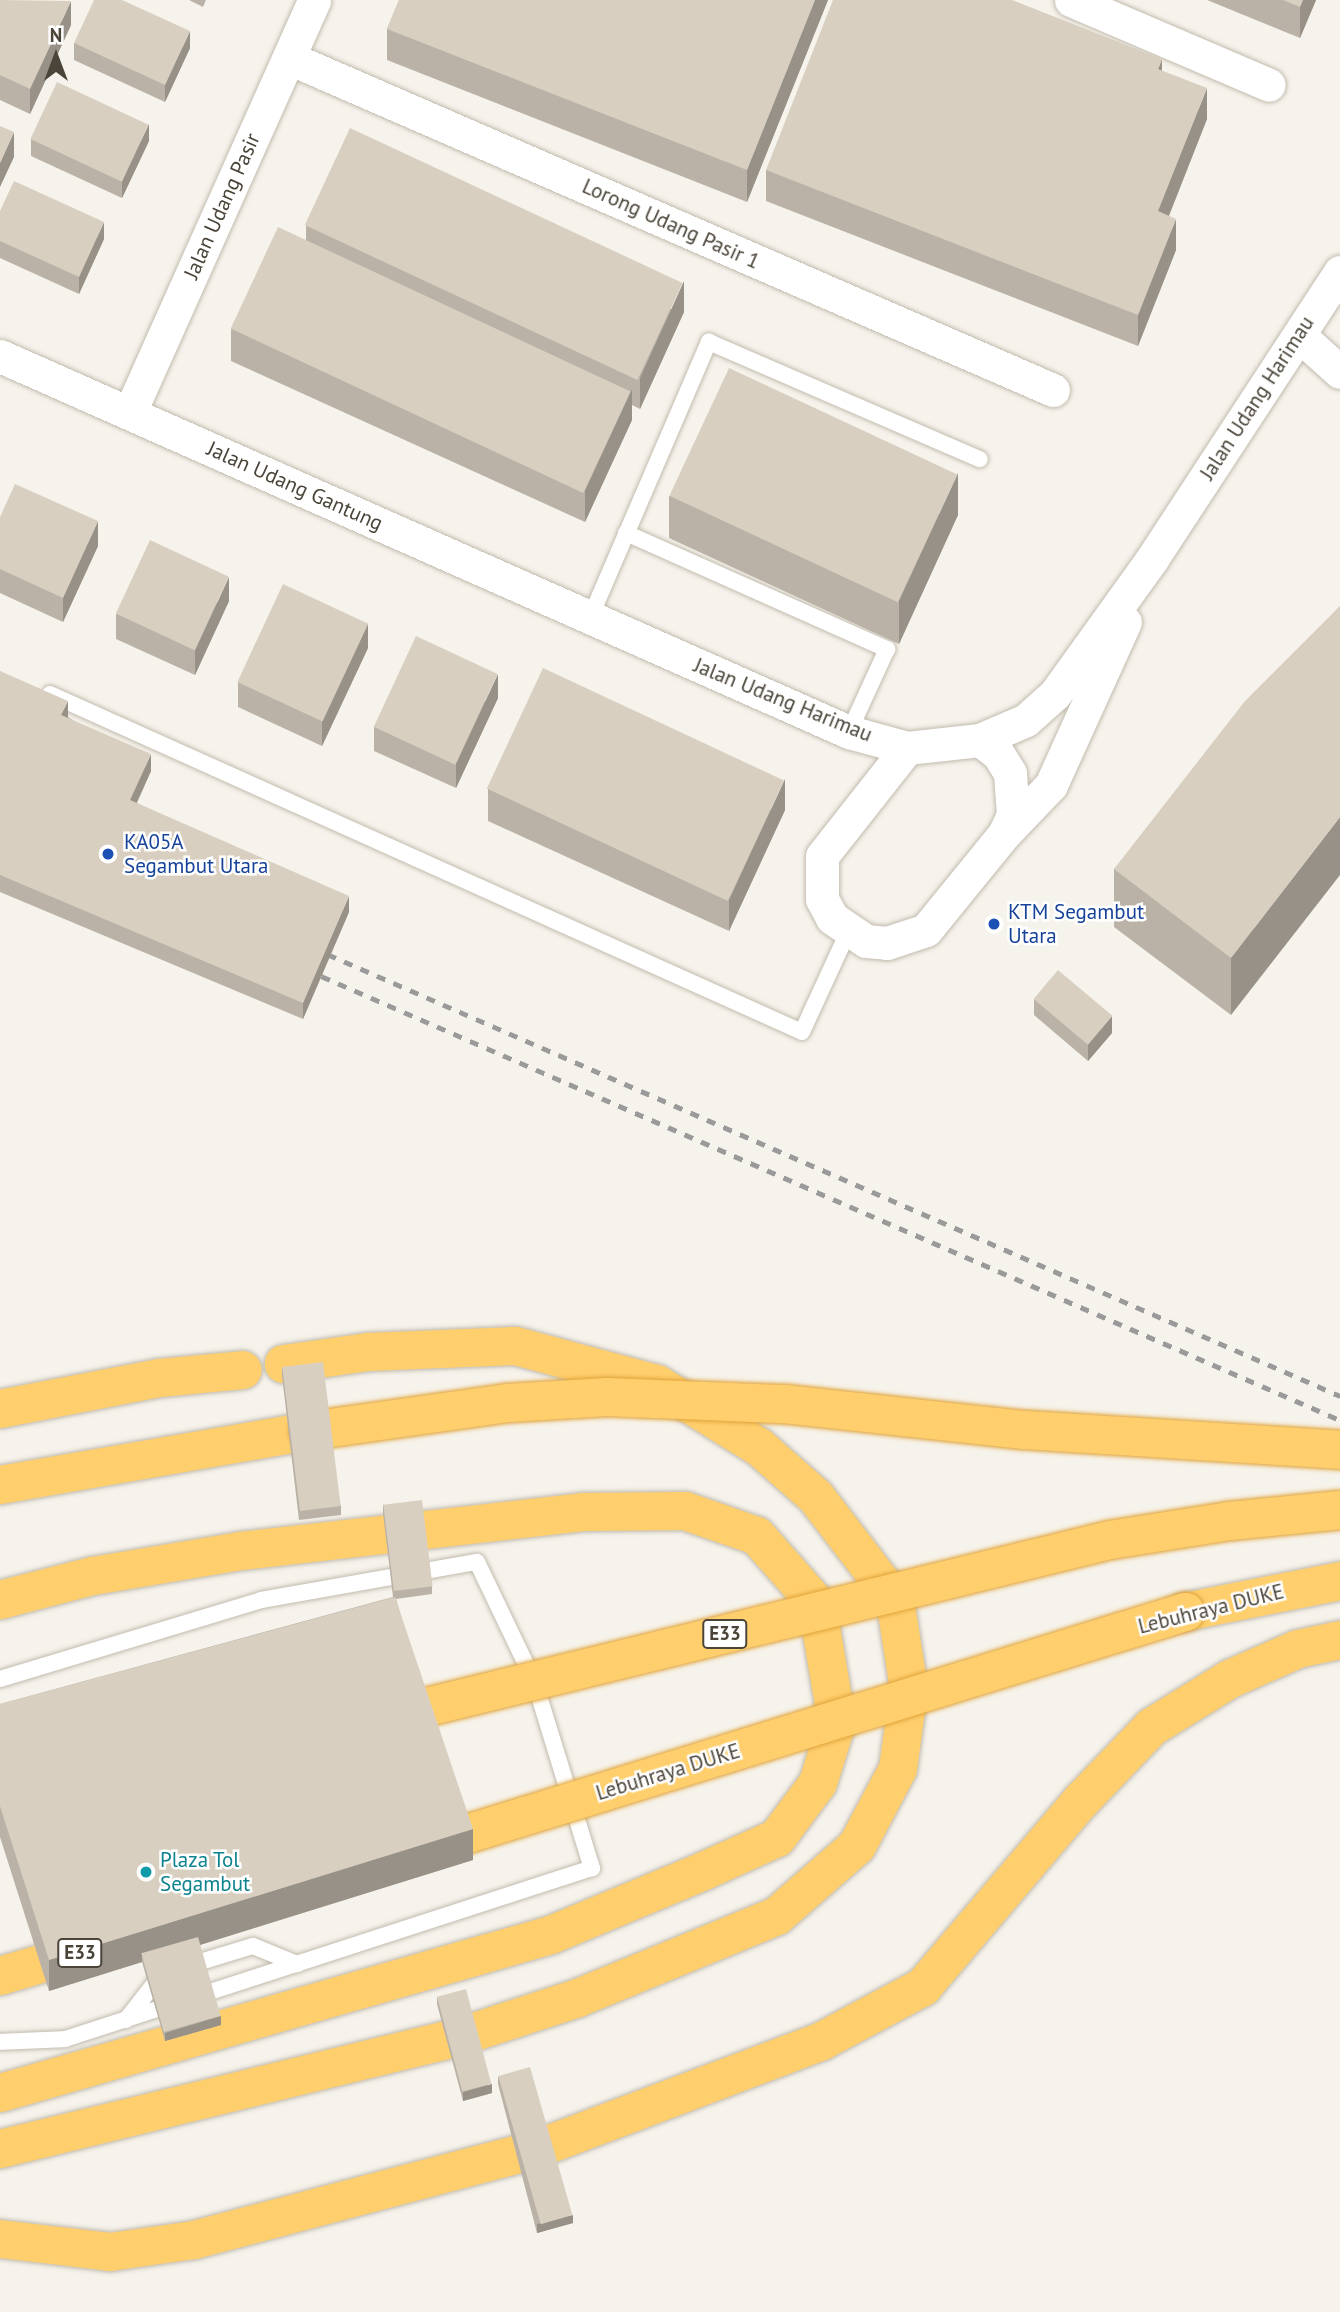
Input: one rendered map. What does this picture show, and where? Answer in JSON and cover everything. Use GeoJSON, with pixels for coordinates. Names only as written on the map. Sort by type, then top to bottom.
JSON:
{"type":"FeatureCollection","features":[{"type":"Feature","properties":{"kind":"highway"},"geometry":{"type":"LineString","coordinates":[[0,2149],[462,2036],[578,1998],[777,1916],[858,1846],[898,1769],[909,1689],[895,1600],[816,1497],[759,1447],[657,1384],[515,1346],[368,1352],[284,1364]]}},
{"type":"Feature","properties":{"kind":"highway"},"geometry":{"type":"LineString","coordinates":[[0,1409],[160,1378],[243,1370]]}},
{"type":"Feature","properties":{"kind":"highway"},"geometry":{"type":"LineString","coordinates":[[0,1485],[322,1429],[508,1403],[607,1397],[785,1404],[1026,1430],[1340,1450]]}},
{"type":"Feature","properties":{"kind":"highway","name":"E33"},"geometry":{"type":"LineString","coordinates":[[343,1728],[1111,1540],[1340,1510]]}},
{"type":"Feature","properties":{"kind":"highway"},"geometry":{"type":"LineString","coordinates":[[0,1600],[93,1576],[241,1551],[583,1512],[685,1511],[757,1536],[817,1604],[837,1722],[818,1783],[777,1838],[704,1871],[551,1935],[0,2093]]}},
{"type":"Feature","properties":{"kind":"highway","name":"Lebuhraya DUKE"},"geometry":{"type":"LineString","coordinates":[[386,1859],[1185,1612],[1340,1581]]}},
{"type":"Feature","properties":{"kind":"highway"},"geometry":{"type":"LineString","coordinates":[[0,2239],[110,2252],[194,2240],[534,2150],[822,2042],[923,1987],[1081,1801],[1152,1727],[1230,1679],[1298,1649],[1340,1640]]}},
{"type":"Feature","properties":{"kind":"highway","name":"E33"},"geometry":{"type":"LineString","coordinates":[[0,1976],[120,1941]]}},
{"type":"Feature","properties":{"kind":"street","name":"Jalan Udang Pasir"},"geometry":{"type":"LineString","coordinates":[[130,412],[314,0]]}},
{"type":"Feature","properties":{"kind":"street"},"geometry":{"type":"LineString","coordinates":[[1071,0],[1269,85]]}},
{"type":"Feature","properties":{"kind":"street","name":"Lorong Udang Pasir 1"},"geometry":{"type":"LineString","coordinates":[[289,58],[1053,390]]}},
{"type":"Feature","properties":{"kind":"street","name":"Jalan Udang Harimau"},"geometry":{"type":"LineString","coordinates":[[590,618],[849,732],[907,748],[980,740],[1026,719],[1055,694],[1152,559],[1340,272]]}},
{"type":"Feature","properties":{"kind":"street"},"geometry":{"type":"LineString","coordinates":[[1299,335],[1340,372]]}},
{"type":"Feature","properties":{"kind":"street","name":"Jalan Udang Gantung"},"geometry":{"type":"LineString","coordinates":[[0,356],[590,618]]}},
{"type":"Feature","properties":{"kind":"street","name":"Jalan Udang Harimau"},"geometry":{"type":"LineString","coordinates":[[1004,834],[1051,785],[1152,559]]}},
{"type":"Feature","properties":{"kind":"street"},"geometry":{"type":"LineString","coordinates":[[907,748],[822,856],[822,899],[832,918],[848,932],[887,943],[926,930],[1004,834],[1013,815],[1010,773],[998,754],[980,740]]}},
{"type":"Feature","properties":{"kind":"lane"},"geometry":{"type":"LineString","coordinates":[[590,618],[709,342],[980,458]]}},
{"type":"Feature","properties":{"kind":"lane"},"geometry":{"type":"LineString","coordinates":[[626,533],[887,649],[849,732]]}},
{"type":"Feature","properties":{"kind":"lane"},"geometry":{"type":"LineString","coordinates":[[38,689],[802,1032],[848,932]]}},
{"type":"Feature","properties":{"kind":"lane"},"geometry":{"type":"LineString","coordinates":[[0,1679],[261,1600],[477,1562],[536,1683],[592,1868],[65,2039],[0,2042]]}},
{"type":"Feature","properties":{"kind":"lane"},"geometry":{"type":"LineString","coordinates":[[126,2020],[158,1975],[253,1946],[297,1964]]}},
{"type":"Feature","properties":{"kind":"building"},"geometry":{"type":"Polygon","coordinates":[[[0,0],[71,1],[30,89],[0,75],[0,0]]]}},
{"type":"Feature","properties":{"kind":"building"},"geometry":{"type":"Polygon","coordinates":[[[94,0],[122,0],[190,31],[165,85],[74,43],[94,0]]]}},
{"type":"Feature","properties":{"kind":"building"},"geometry":{"type":"Polygon","coordinates":[[[399,0],[815,0],[747,170],[387,29],[399,0]]]}},
{"type":"Feature","properties":{"kind":"building"},"geometry":{"type":"Polygon","coordinates":[[[833,0],[1012,0],[1162,59],[1158,69],[1207,88],[1158,211],[1176,219],[1138,315],[766,170],[833,0]]]}},
{"type":"Feature","properties":{"kind":"building"},"geometry":{"type":"Polygon","coordinates":[[[1283,0],[1303,0],[1300,7],[1283,0]]]}},
{"type":"Feature","properties":{"kind":"building"},"geometry":{"type":"Polygon","coordinates":[[[57,82],[149,125],[122,182],[30,139],[57,82]]]}},
{"type":"Feature","properties":{"kind":"building"},"geometry":{"type":"Polygon","coordinates":[[[0,126],[14,132],[0,163],[0,126]]]}},
{"type":"Feature","properties":{"kind":"building"},"geometry":{"type":"Polygon","coordinates":[[[350,128],[683,283],[637,380],[305,225],[350,128]]]}},
{"type":"Feature","properties":{"kind":"building"},"geometry":{"type":"Polygon","coordinates":[[[14,181],[104,222],[79,277],[0,241],[0,211],[14,181]]]}},
{"type":"Feature","properties":{"kind":"building"},"geometry":{"type":"Polygon","coordinates":[[[278,227],[631,391],[583,493],[231,329],[278,227]]]}},
{"type":"Feature","properties":{"kind":"building"},"geometry":{"type":"Polygon","coordinates":[[[729,368],[957,474],[898,602],[669,496],[729,368]]]}},
{"type":"Feature","properties":{"kind":"building"},"geometry":{"type":"Polygon","coordinates":[[[15,484],[98,521],[63,598],[0,569],[0,517],[15,484]]]}},
{"type":"Feature","properties":{"kind":"building"},"geometry":{"type":"Polygon","coordinates":[[[150,540],[229,577],[195,650],[116,613],[150,540]]]}},
{"type":"Feature","properties":{"kind":"building"},"geometry":{"type":"Polygon","coordinates":[[[283,584],[368,624],[323,722],[237,682],[283,584]]]}},
{"type":"Feature","properties":{"kind":"building"},"geometry":{"type":"Polygon","coordinates":[[[1340,606],[1340,817],[1231,958],[1114,869],[1245,701],[1340,606]]]}},
{"type":"Feature","properties":{"kind":"building"},"geometry":{"type":"Polygon","coordinates":[[[416,636],[498,674],[455,765],[374,727],[416,636]]]}},
{"type":"Feature","properties":{"kind":"building"},"geometry":{"type":"Polygon","coordinates":[[[543,668],[784,780],[728,901],[487,789],[543,668]]]}},
{"type":"Feature","properties":{"kind":"building","name":"KA05A Segambut Utara"},"geometry":{"type":"Polygon","coordinates":[[[0,671],[68,701],[61,715],[151,754],[130,800],[349,896],[303,1003],[0,875],[0,671]]]}},
{"type":"Feature","properties":{"kind":"building"},"geometry":{"type":"Polygon","coordinates":[[[1058,970],[1112,1016],[1088,1045],[1034,999],[1058,970]]]}},
{"type":"Feature","properties":{"kind":"building"},"geometry":{"type":"Polygon","coordinates":[[[323,1362],[341,1506],[300,1511],[282,1367],[323,1362]]]}},
{"type":"Feature","properties":{"kind":"building"},"geometry":{"type":"Polygon","coordinates":[[[422,1500],[433,1586],[394,1591],[383,1505],[422,1500]]]}},
{"type":"Feature","properties":{"kind":"building"},"geometry":{"type":"Polygon","coordinates":[[[395,1597],[473,1829],[49,1960],[0,1806],[0,1704],[395,1597]]]}},
{"type":"Feature","properties":{"kind":"building"},"geometry":{"type":"Polygon","coordinates":[[[198,1937],[221,2016],[164,2032],[141,1953],[198,1937]]]}},
{"type":"Feature","properties":{"kind":"building"},"geometry":{"type":"Polygon","coordinates":[[[466,1989],[491,2084],[462,2091],[437,1997],[466,1989]]]}},
{"type":"Feature","properties":{"kind":"building"},"geometry":{"type":"Polygon","coordinates":[[[530,2067],[572,2215],[541,2224],[498,2076],[530,2067]]]}},
{"type":"Feature","properties":{"kind":"railway"},"geometry":{"type":"LineString","coordinates":[[311,947],[1340,1396]]}},
{"type":"Feature","properties":{"kind":"railway"},"geometry":{"type":"LineString","coordinates":[[305,969],[1340,1420]]}},
{"type":"Feature","properties":{"kind":"place","name":"KA05A Segambut Utara"},"geometry":{"type":"Point","coordinates":[108,854]}},
{"type":"Feature","properties":{"kind":"place","name":"KTM Segambut Utara"},"geometry":{"type":"Point","coordinates":[994,924]}},
{"type":"Feature","properties":{"kind":"place","name":"Plaza Tol Segambut"},"geometry":{"type":"Point","coordinates":[146,1872]}}]}
